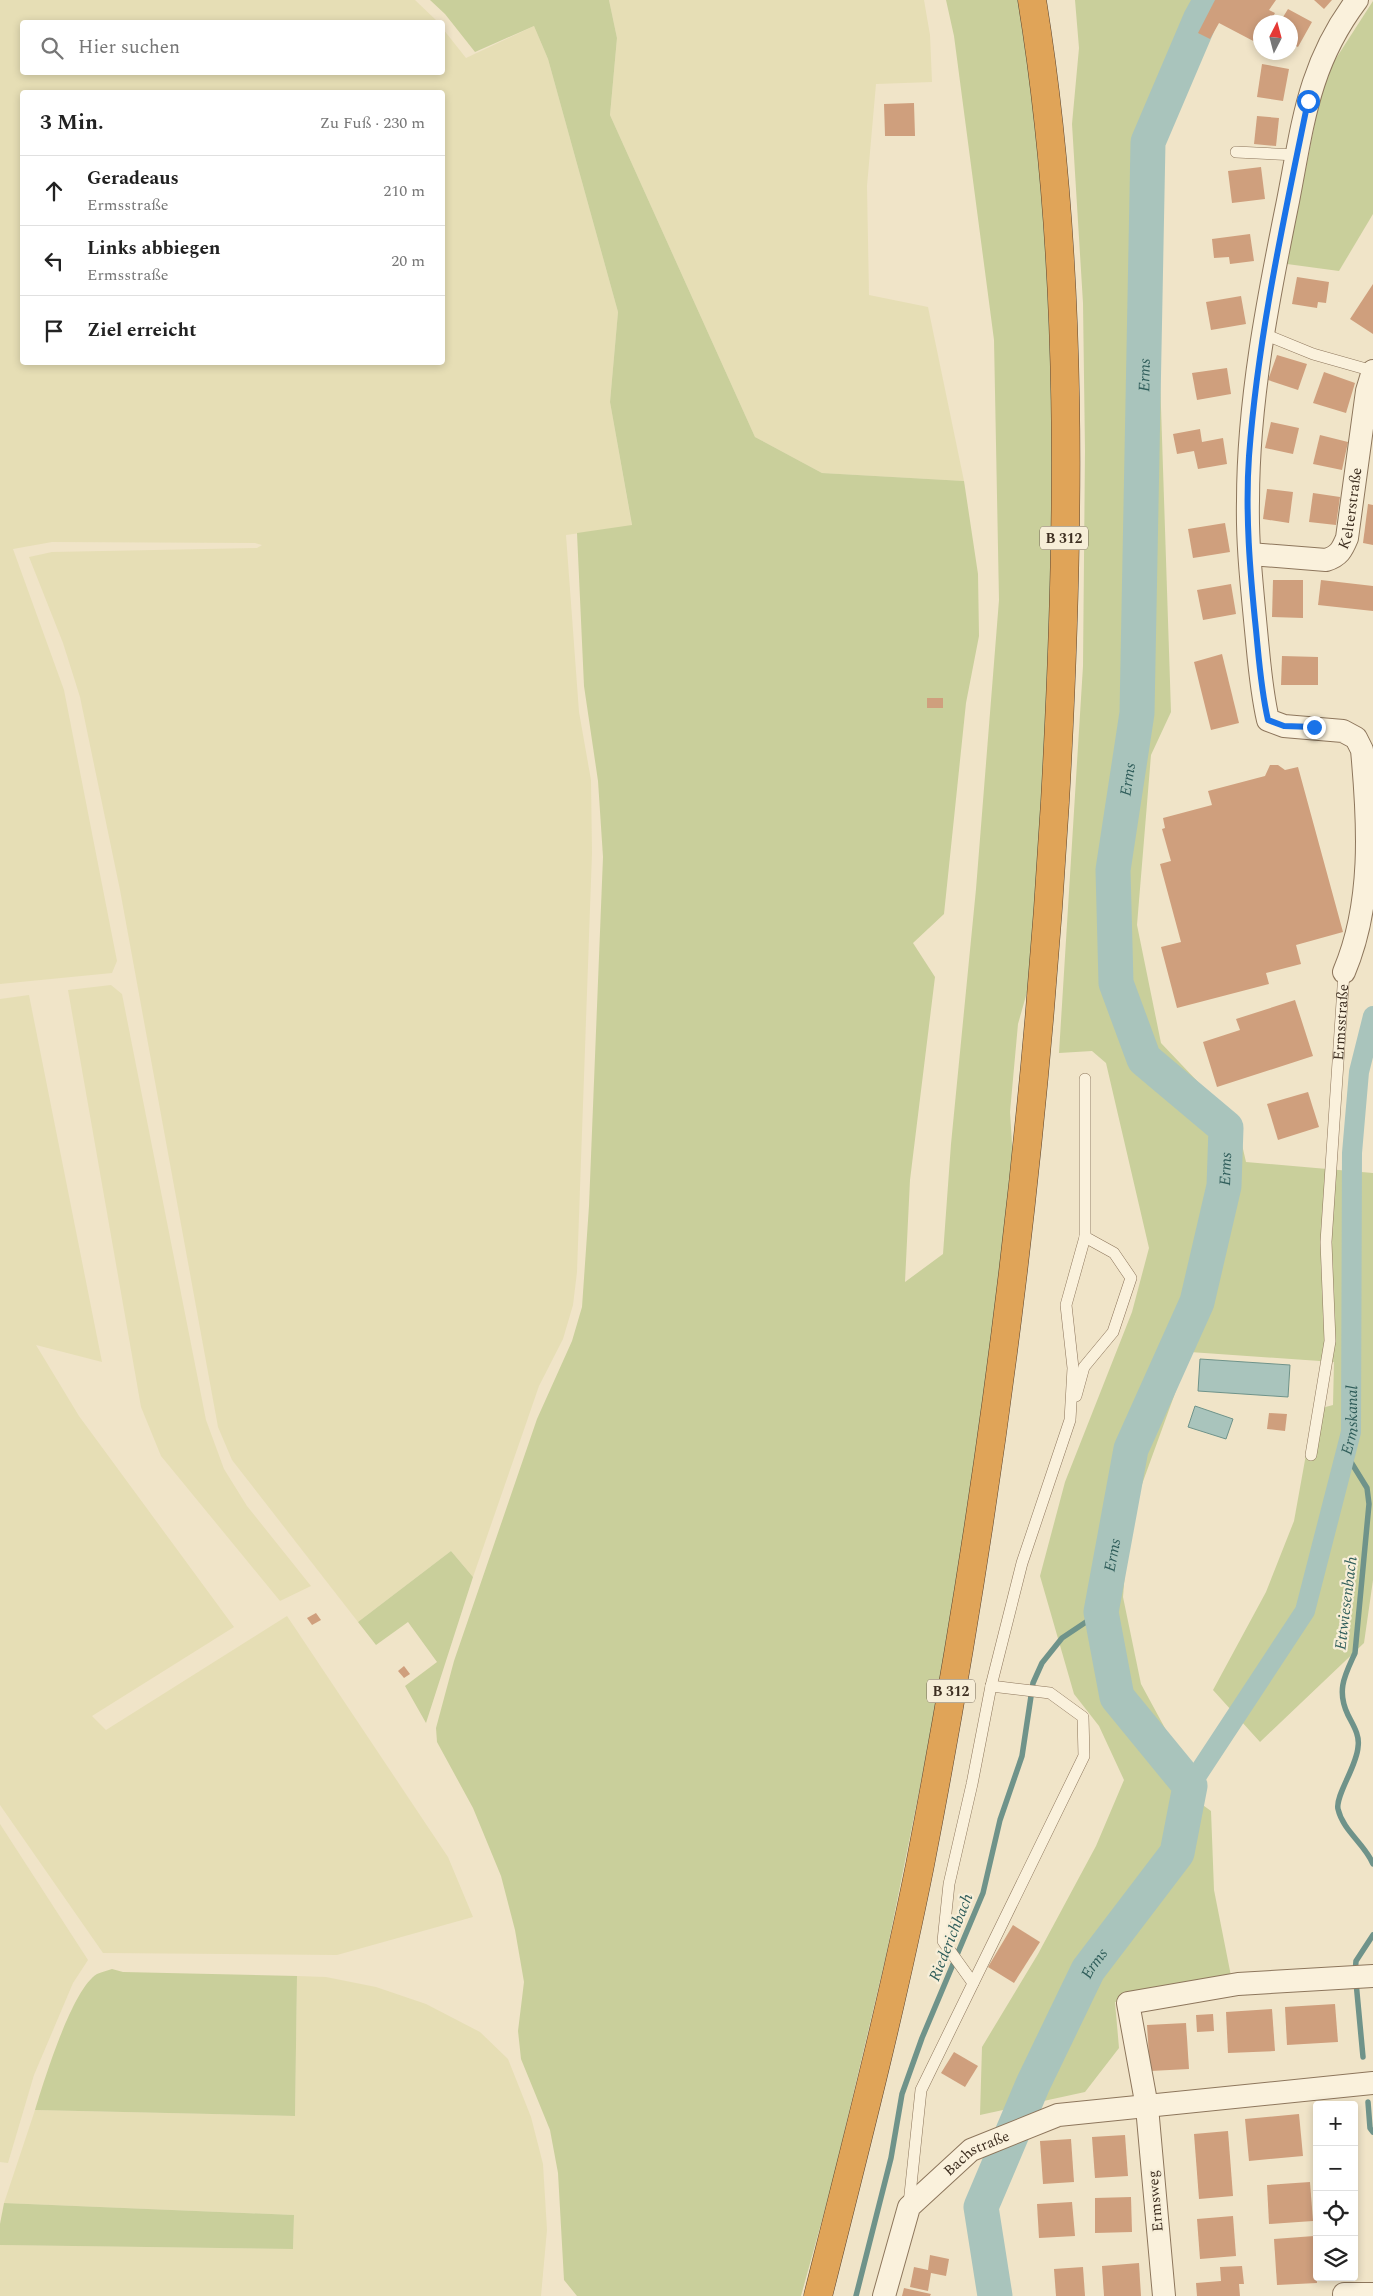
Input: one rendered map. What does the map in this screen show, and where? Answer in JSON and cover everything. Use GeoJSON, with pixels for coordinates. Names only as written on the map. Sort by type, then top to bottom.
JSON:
{"type":"FeatureCollection","features":[{"type":"Feature","properties":{"kind":"highway","name":"B 312"},"geometry":{"type":"LineString","coordinates":[[818,2296],[888,2014],[919,1868],[950,1701],[995,1423],[1019,1235],[1034,1087],[1057,751],[1064,568],[1066,438],[1058,218],[1048,117],[1032,0]]}},
{"type":"Feature","properties":{"kind":"street","name":"Ermsstraße"},"geometry":{"type":"LineString","coordinates":[[1344,972],[1363,933],[1371,869],[1370,834],[1362,750],[1356,738],[1342,731],[1284,726],[1268,720],[1264,700],[1250,554],[1248,500],[1249,456],[1264,334],[1308,101],[1318,68],[1340,22],[1357,0]]}},
{"type":"Feature","properties":{"kind":"street","name":"Kelterstraße"},"geometry":{"type":"LineString","coordinates":[[1250,554],[1326,560],[1337,557],[1343,549],[1348,538],[1367,391],[1373,371]]}},
{"type":"Feature","properties":{"kind":"street"},"geometry":{"type":"LineString","coordinates":[[1146,2107],[1128,2002],[1238,1984],[1371,1976]]}},
{"type":"Feature","properties":{"kind":"street","name":"Bachstraße"},"geometry":{"type":"LineString","coordinates":[[909,2207],[971,2150],[1058,2115],[1146,2107],[1330,2095],[1373,2083]]}},
{"type":"Feature","properties":{"kind":"street","name":"Ermsweg"},"geometry":{"type":"LineString","coordinates":[[1146,2107],[1164,2296]]}},
{"type":"Feature","properties":{"kind":"street"},"geometry":{"type":"LineString","coordinates":[[884,2296],[909,2207]]}},
{"type":"Feature","properties":{"kind":"street"},"geometry":{"type":"LineString","coordinates":[[1344,2289],[1373,2294]]}},
{"type":"Feature","properties":{"kind":"lane"},"geometry":{"type":"LineString","coordinates":[[1236,152],[1297,155]]}},
{"type":"Feature","properties":{"kind":"lane"},"geometry":{"type":"LineString","coordinates":[[1264,334],[1313,354],[1373,371]]}},
{"type":"Feature","properties":{"kind":"lane","name":"Ermsstraße"},"geometry":{"type":"LineString","coordinates":[[1311,1455],[1330,1341],[1326,1242],[1344,972]]}},
{"type":"Feature","properties":{"kind":"lane"},"geometry":{"type":"LineString","coordinates":[[1070,1420],[1073,1368],[1066,1305],[1085,1237],[1085,1079]]}},
{"type":"Feature","properties":{"kind":"lane"},"geometry":{"type":"LineString","coordinates":[[973,1983],[943,1940],[949,1884],[972,1784],[991,1686],[1022,1563],[1070,1420],[1084,1367],[1113,1332],[1131,1278],[1114,1253],[1085,1237]]}},
{"type":"Feature","properties":{"kind":"lane"},"geometry":{"type":"LineString","coordinates":[[909,2207],[921,2090],[1084,1756],[1083,1717],[1050,1693],[991,1686]]}},
{"type":"Feature","properties":{"kind":"shaded area"},"geometry":{"type":"Polygon","coordinates":[[[0,0],[415,0],[436,20],[20,20],[20,75],[445,75],[445,32],[466,58],[534,26],[548,59],[618,312],[610,402],[632,526],[566,535],[579,712],[591,780],[592,853],[577,1272],[573,1305],[563,1339],[539,1386],[473,1577],[451,1551],[358,1622],[232,1460],[218,1427],[120,890],[80,697],[63,643],[29,557],[52,552],[257,548],[262,545],[255,543],[52,542],[13,549],[64,690],[117,961],[112,973],[0,984],[0,0]]]}},
{"type":"Feature","properties":{"kind":"shaded area"},"geometry":{"type":"Polygon","coordinates":[[[609,0],[924,0],[930,35],[932,82],[876,84],[867,186],[869,295],[928,307],[964,481],[822,473],[755,437],[610,115],[617,38],[609,0]]]}},
{"type":"Feature","properties":{"kind":"shaded area"},"geometry":{"type":"Polygon","coordinates":[[[111,985],[122,994],[206,1420],[224,1469],[247,1506],[311,1586],[280,1601],[161,1456],[141,1407],[68,990],[111,985]]]}},
{"type":"Feature","properties":{"kind":"shaded area"},"geometry":{"type":"Polygon","coordinates":[[[29,995],[102,1362],[36,1345],[79,1416],[234,1627],[92,1716],[106,1730],[287,1616],[448,1857],[473,1917],[337,1955],[103,1953],[0,1805],[0,999],[29,995]]]}},
{"type":"Feature","properties":{"kind":"shaded area"},"geometry":{"type":"Polygon","coordinates":[[[0,1824],[88,1960],[73,1983],[34,2075],[8,2163],[0,2162],[0,1824]]]}},
{"type":"Feature","properties":{"kind":"shaded area"},"geometry":{"type":"Polygon","coordinates":[[[297,1976],[326,1977],[376,1987],[426,2004],[480,2032],[508,2059],[531,2117],[543,2164],[547,2230],[541,2296],[0,2296],[0,2245],[293,2249],[294,2215],[4,2203],[35,2110],[295,2116],[297,1976]]]}},
{"type":"Feature","properties":{"kind":"green space"},"geometry":{"type":"Polygon","coordinates":[[[430,0],[609,0],[617,38],[610,115],[755,437],[822,473],[964,481],[978,574],[979,636],[966,703],[944,914],[913,943],[935,977],[910,1180],[905,1282],[943,1254],[951,1144],[976,889],[999,600],[994,340],[954,36],[946,0],[1022,0],[1038,137],[1047,260],[1052,414],[1051,604],[1045,779],[1033,971],[1018,1024],[1010,1112],[1013,1160],[996,1316],[956,1591],[924,1767],[886,1956],[832,2184],[801,2296],[577,2296],[564,2280],[558,2173],[550,2130],[521,2059],[518,2031],[524,1982],[515,1930],[501,1876],[473,1808],[437,1742],[436,1728],[454,1661],[537,1419],[572,1341],[582,1307],[589,1206],[603,857],[598,781],[584,686],[577,533],[632,525],[610,402],[618,312],[548,59],[534,26],[475,52],[445,14],[430,0]]]}},
{"type":"Feature","properties":{"kind":"green space"},"geometry":{"type":"Polygon","coordinates":[[[1075,0],[1213,0],[1193,36],[1152,133],[1171,712],[1151,755],[1137,925],[1161,1043],[1237,1123],[1246,1162],[1373,1173],[1373,1580],[1364,1643],[1260,1742],[1213,1690],[1266,1592],[1294,1521],[1314,1410],[1333,1405],[1334,1362],[1190,1352],[1129,1520],[1123,1597],[1141,1684],[1173,1743],[1163,1776],[1211,1811],[1214,1890],[1232,1981],[1115,2002],[1119,2048],[1085,2092],[980,2115],[982,2047],[1038,1954],[1096,1846],[1124,1780],[1099,1726],[1074,1694],[1040,1576],[1065,1482],[1132,1312],[1149,1248],[1106,1063],[1092,1051],[1059,1053],[1083,666],[1085,451],[1083,303],[1072,124],[1079,48],[1075,0]]]}},
{"type":"Feature","properties":{"kind":"green space"},"geometry":{"type":"Polygon","coordinates":[[[1373,1],[1373,214],[1339,271],[1287,264],[1324,77],[1373,1]]]}},
{"type":"Feature","properties":{"kind":"green space"},"geometry":{"type":"Polygon","coordinates":[[[451,1551],[473,1577],[426,1723],[405,1686],[437,1662],[408,1622],[376,1645],[358,1622],[451,1551]]]}},
{"type":"Feature","properties":{"kind":"green space"},"geometry":{"type":"Polygon","coordinates":[[[112,1969],[123,1972],[297,1976],[295,2116],[35,2110],[60,2037],[78,1998],[97,1974],[112,1969]]]}},
{"type":"Feature","properties":{"kind":"green space"},"geometry":{"type":"Polygon","coordinates":[[[4,2203],[294,2215],[293,2249],[0,2245],[0,2224],[4,2203]]]}},
{"type":"Feature","properties":{"kind":"water"},"geometry":{"type":"Polygon","coordinates":[[[1200,1359],[1290,1365],[1288,1397],[1198,1391],[1200,1359]]]}},
{"type":"Feature","properties":{"kind":"water"},"geometry":{"type":"Polygon","coordinates":[[[1195,1406],[1233,1419],[1226,1439],[1188,1427],[1195,1406]]]}},
{"type":"Feature","properties":{"kind":"building"},"geometry":{"type":"Polygon","coordinates":[[[1215,0],[1276,0],[1269,10],[1275,13],[1274,15],[1253,15],[1253,41],[1219,23],[1210,39],[1198,33],[1215,0]]]}},
{"type":"Feature","properties":{"kind":"building"},"geometry":{"type":"Polygon","coordinates":[[[1314,0],[1332,0],[1324,9],[1314,0]]]}},
{"type":"Feature","properties":{"kind":"building"},"geometry":{"type":"Polygon","coordinates":[[[1288,9],[1312,22],[1298,47],[1298,15],[1284,15],[1288,9]]]}},
{"type":"Feature","properties":{"kind":"building"},"geometry":{"type":"Polygon","coordinates":[[[1262,64],[1289,69],[1283,101],[1257,97],[1262,64]]]}},
{"type":"Feature","properties":{"kind":"building"},"geometry":{"type":"Polygon","coordinates":[[[914,103],[915,136],[885,136],[884,104],[914,103]]]}},
{"type":"Feature","properties":{"kind":"building"},"geometry":{"type":"Polygon","coordinates":[[[1257,116],[1279,118],[1276,146],[1254,144],[1257,116]]]}},
{"type":"Feature","properties":{"kind":"building"},"geometry":{"type":"Polygon","coordinates":[[[1261,167],[1265,199],[1232,203],[1228,171],[1261,167]]]}},
{"type":"Feature","properties":{"kind":"building"},"geometry":{"type":"Polygon","coordinates":[[[1250,234],[1254,261],[1230,264],[1229,257],[1214,258],[1212,239],[1250,234]]]}},
{"type":"Feature","properties":{"kind":"building"},"geometry":{"type":"Polygon","coordinates":[[[1297,277],[1329,282],[1326,303],[1318,302],[1317,308],[1292,304],[1297,277]]]}},
{"type":"Feature","properties":{"kind":"building"},"geometry":{"type":"Polygon","coordinates":[[[1373,284],[1373,334],[1350,319],[1373,284]]]}},
{"type":"Feature","properties":{"kind":"building"},"geometry":{"type":"Polygon","coordinates":[[[1241,296],[1246,324],[1211,330],[1206,302],[1241,296]]]}},
{"type":"Feature","properties":{"kind":"building"},"geometry":{"type":"Polygon","coordinates":[[[1277,355],[1307,364],[1298,390],[1268,380],[1277,355]]]}},
{"type":"Feature","properties":{"kind":"building"},"geometry":{"type":"Polygon","coordinates":[[[1227,368],[1231,394],[1197,400],[1192,373],[1227,368]]]}},
{"type":"Feature","properties":{"kind":"building"},"geometry":{"type":"Polygon","coordinates":[[[1324,372],[1355,383],[1346,413],[1313,403],[1324,372]]]}},
{"type":"Feature","properties":{"kind":"building"},"geometry":{"type":"Polygon","coordinates":[[[1271,422],[1299,428],[1293,454],[1265,448],[1271,422]]]}},
{"type":"Feature","properties":{"kind":"building"},"geometry":{"type":"Polygon","coordinates":[[[1200,429],[1202,442],[1223,438],[1227,464],[1198,469],[1194,451],[1177,454],[1173,434],[1200,429]]]}},
{"type":"Feature","properties":{"kind":"building"},"geometry":{"type":"Polygon","coordinates":[[[1320,435],[1348,442],[1342,470],[1313,464],[1320,435]]]}},
{"type":"Feature","properties":{"kind":"building"},"geometry":{"type":"Polygon","coordinates":[[[1267,489],[1293,492],[1289,523],[1263,519],[1267,489]]]}},
{"type":"Feature","properties":{"kind":"building"},"geometry":{"type":"Polygon","coordinates":[[[1313,493],[1340,497],[1336,525],[1309,522],[1313,493]]]}},
{"type":"Feature","properties":{"kind":"building"},"geometry":{"type":"Polygon","coordinates":[[[1368,504],[1373,505],[1373,545],[1363,543],[1368,504]]]}},
{"type":"Feature","properties":{"kind":"building"},"geometry":{"type":"Polygon","coordinates":[[[1225,523],[1230,552],[1193,558],[1188,529],[1225,523]]]}},
{"type":"Feature","properties":{"kind":"building"},"geometry":{"type":"Polygon","coordinates":[[[1273,580],[1303,580],[1303,618],[1272,617],[1273,580]]]}},
{"type":"Feature","properties":{"kind":"building"},"geometry":{"type":"Polygon","coordinates":[[[1321,580],[1373,586],[1373,611],[1318,605],[1321,580]]]}},
{"type":"Feature","properties":{"kind":"building"},"geometry":{"type":"Polygon","coordinates":[[[1231,584],[1236,614],[1203,620],[1197,590],[1231,584]]]}},
{"type":"Feature","properties":{"kind":"building"},"geometry":{"type":"Polygon","coordinates":[[[1222,654],[1239,723],[1211,730],[1194,662],[1222,654]]]}},
{"type":"Feature","properties":{"kind":"building"},"geometry":{"type":"Polygon","coordinates":[[[1282,656],[1318,657],[1318,685],[1281,685],[1282,656]]]}},
{"type":"Feature","properties":{"kind":"building"},"geometry":{"type":"Polygon","coordinates":[[[927,698],[943,698],[943,708],[927,708],[927,698]]]}},
{"type":"Feature","properties":{"kind":"building"},"geometry":{"type":"Polygon","coordinates":[[[1270,765],[1278,765],[1285,770],[1298,767],[1343,932],[1296,945],[1301,964],[1266,973],[1269,984],[1177,1008],[1161,947],[1181,942],[1160,864],[1171,861],[1162,829],[1165,828],[1163,818],[1212,805],[1208,791],[1265,776],[1270,765]]]}},
{"type":"Feature","properties":{"kind":"building"},"geometry":{"type":"Polygon","coordinates":[[[1295,1000],[1313,1056],[1217,1087],[1203,1042],[1240,1030],[1236,1019],[1295,1000]]]}},
{"type":"Feature","properties":{"kind":"building"},"geometry":{"type":"Polygon","coordinates":[[[1308,1092],[1319,1127],[1278,1140],[1267,1104],[1308,1092]]]}},
{"type":"Feature","properties":{"kind":"building"},"geometry":{"type":"Polygon","coordinates":[[[1269,1413],[1287,1414],[1285,1431],[1267,1429],[1269,1413]]]}},
{"type":"Feature","properties":{"kind":"building"},"geometry":{"type":"Polygon","coordinates":[[[316,1613],[321,1620],[312,1625],[307,1618],[316,1613]]]}},
{"type":"Feature","properties":{"kind":"building"},"geometry":{"type":"Polygon","coordinates":[[[404,1666],[410,1674],[404,1678],[398,1671],[404,1666]]]}},
{"type":"Feature","properties":{"kind":"building"},"geometry":{"type":"Polygon","coordinates":[[[1013,1925],[1040,1942],[1014,1983],[988,1967],[1013,1925]]]}},
{"type":"Feature","properties":{"kind":"building"},"geometry":{"type":"Polygon","coordinates":[[[1335,2004],[1338,2042],[1287,2045],[1285,2007],[1335,2004]]]}},
{"type":"Feature","properties":{"kind":"building"},"geometry":{"type":"Polygon","coordinates":[[[1272,2009],[1275,2051],[1228,2053],[1226,2012],[1272,2009]]]}},
{"type":"Feature","properties":{"kind":"building"},"geometry":{"type":"Polygon","coordinates":[[[1213,2014],[1214,2031],[1197,2032],[1196,2015],[1213,2014]]]}},
{"type":"Feature","properties":{"kind":"building"},"geometry":{"type":"Polygon","coordinates":[[[1186,2023],[1189,2069],[1150,2071],[1147,2025],[1186,2023]]]}},
{"type":"Feature","properties":{"kind":"building"},"geometry":{"type":"Polygon","coordinates":[[[954,2052],[978,2066],[965,2087],[941,2073],[954,2052]]]}},
{"type":"Feature","properties":{"kind":"building"},"geometry":{"type":"Polygon","coordinates":[[[1299,2114],[1303,2156],[1249,2161],[1245,2119],[1299,2114]]]}},
{"type":"Feature","properties":{"kind":"building"},"geometry":{"type":"Polygon","coordinates":[[[1228,2131],[1233,2196],[1199,2199],[1194,2134],[1228,2131]]]}},
{"type":"Feature","properties":{"kind":"building"},"geometry":{"type":"Polygon","coordinates":[[[1125,2135],[1128,2176],[1095,2178],[1092,2137],[1125,2135]]]}},
{"type":"Feature","properties":{"kind":"building"},"geometry":{"type":"Polygon","coordinates":[[[1071,2139],[1074,2182],[1043,2184],[1040,2141],[1071,2139]]]}},
{"type":"Feature","properties":{"kind":"building"},"geometry":{"type":"Polygon","coordinates":[[[1310,2182],[1313,2221],[1269,2224],[1267,2185],[1310,2182]]]}},
{"type":"Feature","properties":{"kind":"building"},"geometry":{"type":"Polygon","coordinates":[[[1131,2197],[1132,2232],[1095,2233],[1095,2198],[1131,2197]]]}},
{"type":"Feature","properties":{"kind":"building"},"geometry":{"type":"Polygon","coordinates":[[[1072,2202],[1075,2236],[1039,2238],[1037,2204],[1072,2202]]]}},
{"type":"Feature","properties":{"kind":"building"},"geometry":{"type":"Polygon","coordinates":[[[1233,2216],[1236,2256],[1200,2259],[1197,2219],[1233,2216]]]}},
{"type":"Feature","properties":{"kind":"building"},"geometry":{"type":"Polygon","coordinates":[[[1313,2236],[1313,2281],[1317,2281],[1317,2283],[1277,2285],[1274,2239],[1313,2236]]]}},
{"type":"Feature","properties":{"kind":"building"},"geometry":{"type":"Polygon","coordinates":[[[930,2255],[949,2259],[946,2276],[931,2273],[928,2291],[910,2287],[914,2267],[928,2270],[930,2255]]]}},
{"type":"Feature","properties":{"kind":"building"},"geometry":{"type":"Polygon","coordinates":[[[1139,2263],[1141,2296],[1104,2296],[1102,2266],[1139,2263]]]}},
{"type":"Feature","properties":{"kind":"building"},"geometry":{"type":"Polygon","coordinates":[[[1242,2266],[1244,2284],[1239,2284],[1240,2296],[1197,2296],[1196,2283],[1221,2281],[1220,2267],[1242,2266]]]}},
{"type":"Feature","properties":{"kind":"building"},"geometry":{"type":"Polygon","coordinates":[[[1083,2267],[1085,2296],[1056,2296],[1054,2269],[1083,2267]]]}},
{"type":"Feature","properties":{"kind":"building"},"geometry":{"type":"Polygon","coordinates":[[[904,2288],[931,2294],[930,2296],[902,2296],[904,2288]]]}},
{"type":"Feature","properties":{"kind":"waterway","name":"Erms"},"geometry":{"type":"LineString","coordinates":[[995,2296],[981,2207],[1033,2084],[1088,1970],[1177,1853],[1190,1786],[1117,1697],[1101,1612],[1131,1449],[1197,1302],[1224,1186],[1226,1128],[1144,1059],[1116,983],[1113,870],[1137,713],[1148,142],[1200,20],[1211,0]]}},
{"type":"Feature","properties":{"kind":"waterway","name":"Ermskanal"},"geometry":{"type":"LineString","coordinates":[[1190,1786],[1305,1611],[1351,1432],[1352,1153],[1359,1072],[1373,1016]]}},
{"type":"Feature","properties":{"kind":"waterway","name":"Ettwiesenbach"},"geometry":{"type":"LineString","coordinates":[[1346,1454],[1367,1488],[1369,1504],[1355,1653],[1345,1676],[1342,1690],[1344,1706],[1357,1734],[1358,1747],[1357,1755],[1340,1796],[1338,1809],[1344,1824],[1365,1850],[1373,1864]]}},
{"type":"Feature","properties":{"kind":"waterway","name":"Riederichbach"},"geometry":{"type":"LineString","coordinates":[[856,2296],[891,2158],[902,2094],[922,2038],[983,1893],[1000,1820],[1022,1756],[1033,1683],[1042,1663],[1062,1638],[1101,1612]]}},
{"type":"Feature","properties":{"kind":"waterway","name":"Ettwiesenbach"},"geometry":{"type":"LineString","coordinates":[[1355,1973],[1356,1961],[1373,1935]]}},
{"type":"Feature","properties":{"kind":"waterway","name":"Ettwiesenbach"},"geometry":{"type":"LineString","coordinates":[[1356,1982],[1363,2057]]}},
{"type":"Feature","properties":{"kind":"waterway","name":"Ettwiesenbach"},"geometry":{"type":"LineString","coordinates":[[1368,2102],[1370,2128],[1373,2132]]}},
{"type":"Feature","properties":{"kind":"route"},"geometry":{"type":"LineString","coordinates":[[1308,101],[1260,357],[1249,456],[1248,526],[1252,594],[1268,720],[1284,726],[1314,727]]}}]}
